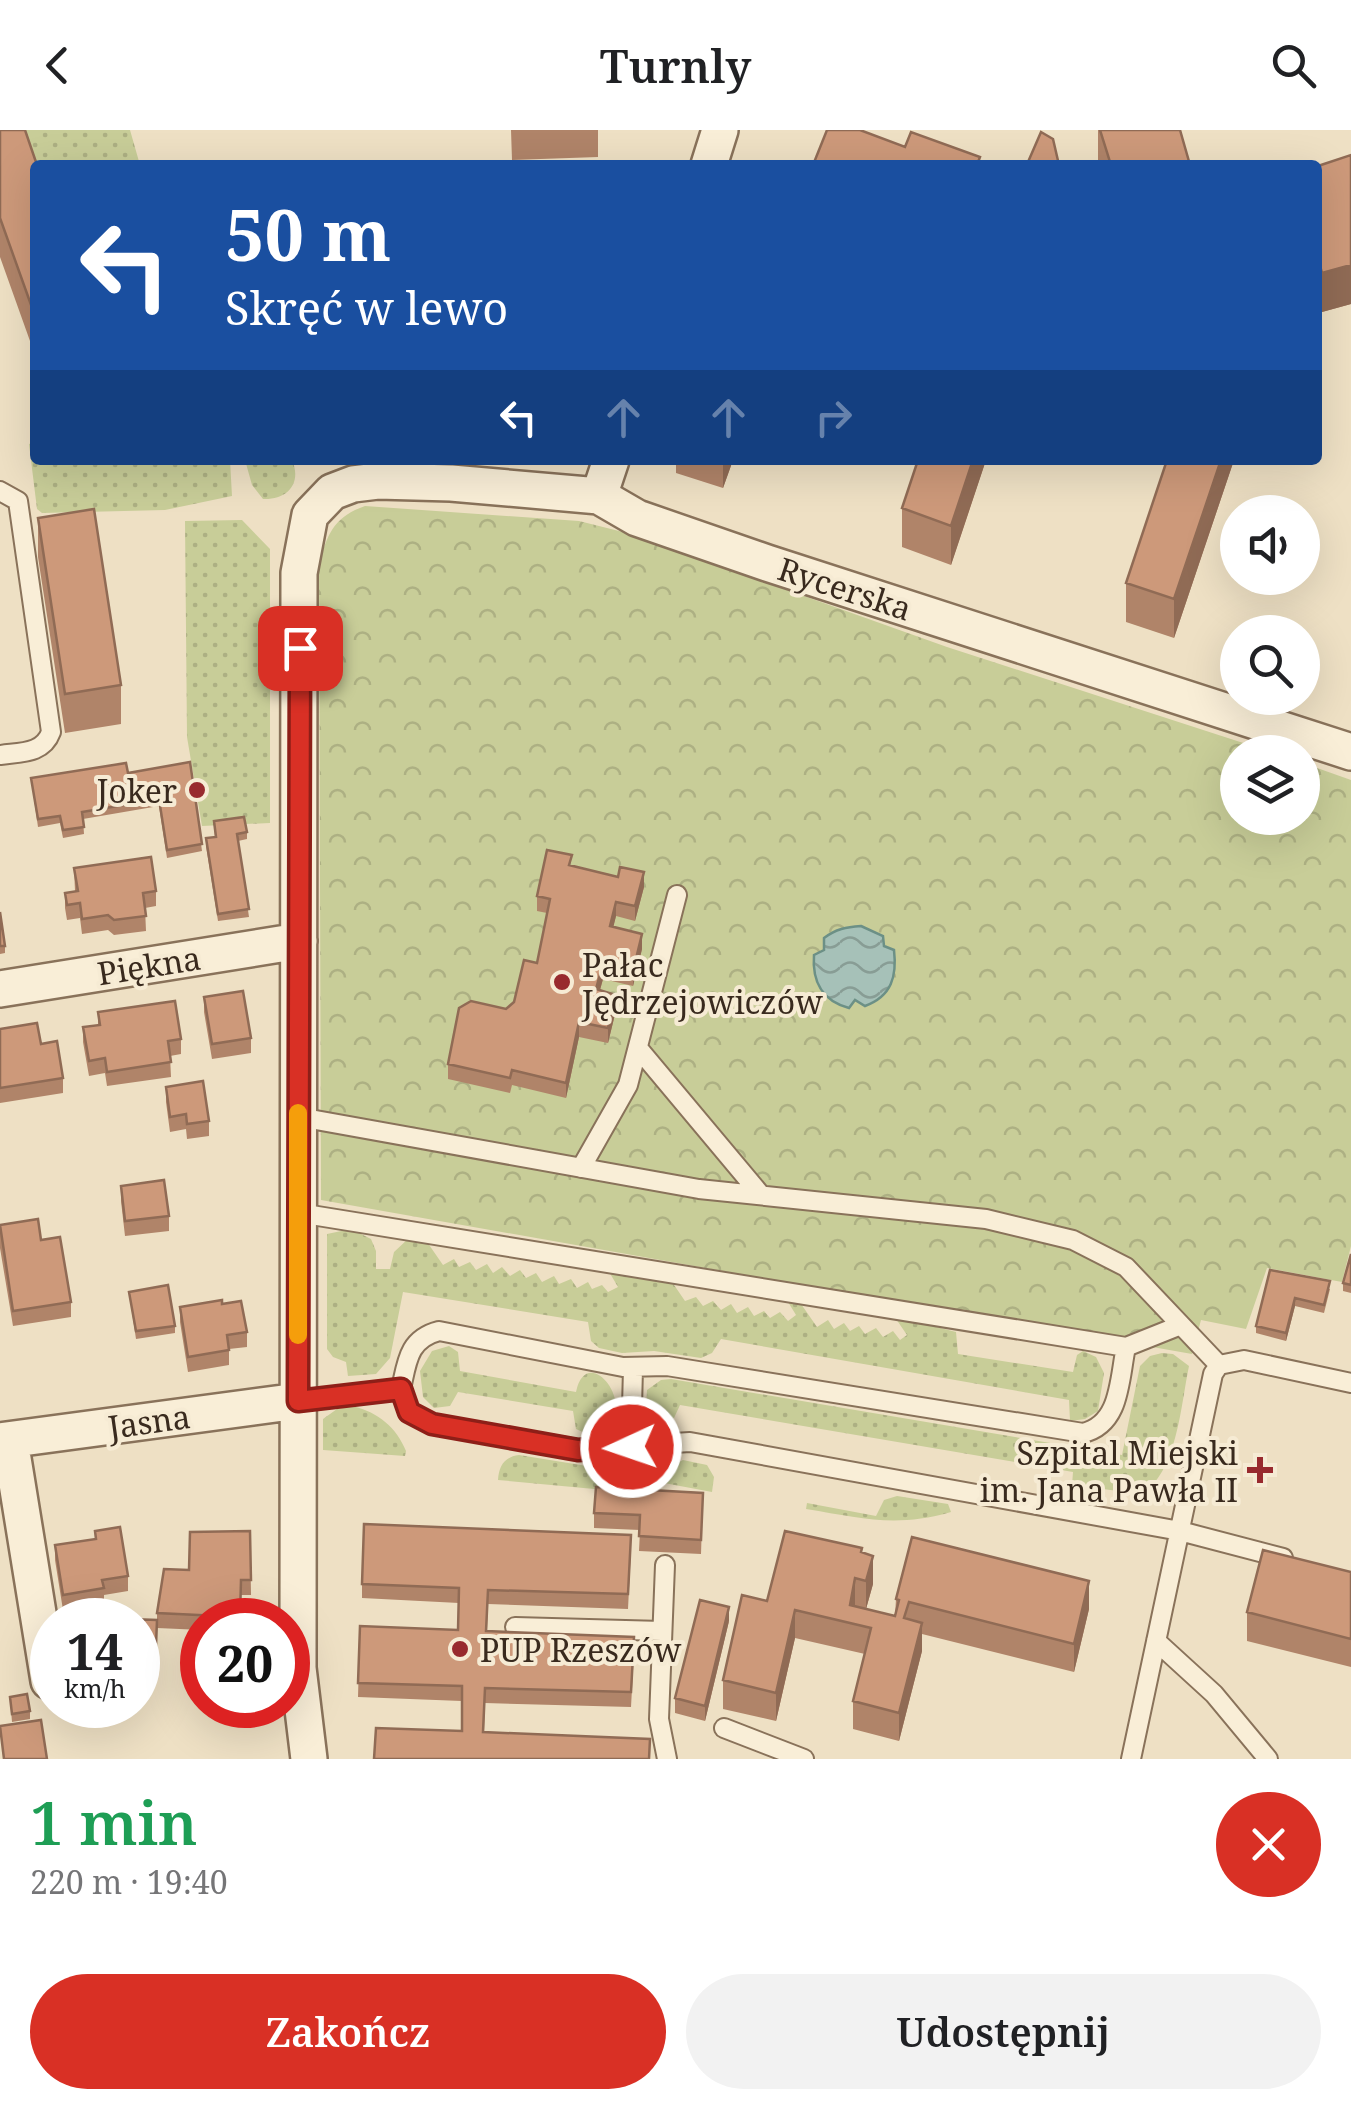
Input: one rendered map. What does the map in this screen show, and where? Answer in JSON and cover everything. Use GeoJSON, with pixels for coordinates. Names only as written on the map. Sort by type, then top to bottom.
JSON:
{"type":"FeatureCollection","features":[{"type":"Feature","properties":{"kind":"street"},"geometry":{"type":"LineString","coordinates":[[711,160],[720,130]]}},
{"type":"Feature","properties":{"kind":"street"},"geometry":{"type":"LineString","coordinates":[[599,496],[609,465]]}},
{"type":"Feature","properties":{"kind":"street","name":"Rycerska"},"geometry":{"type":"LineString","coordinates":[[299,941],[300,573],[310,515],[332,492],[353,484],[470,484],[599,496],[638,518],[767,563],[1351,752]]}},
{"type":"Feature","properties":{"kind":"street"},"geometry":{"type":"LineString","coordinates":[[299,941],[298,1668],[309,1759]]}},
{"type":"Feature","properties":{"kind":"street","name":"Piękna"},"geometry":{"type":"LineString","coordinates":[[0,989],[299,941]]}},
{"type":"Feature","properties":{"kind":"street","name":"Jasna"},"geometry":{"type":"LineString","coordinates":[[5,1440],[298,1401]]}},
{"type":"Feature","properties":{"kind":"street"},"geometry":{"type":"LineString","coordinates":[[5,1440],[34,1598]]}},
{"type":"Feature","properties":{"kind":"lane"},"geometry":{"type":"LineString","coordinates":[[0,490],[18,501],[52,732],[39,749],[0,755]]}},
{"type":"Feature","properties":{"kind":"lane"},"geometry":{"type":"LineString","coordinates":[[582,1168],[628,1085],[677,895]]}},
{"type":"Feature","properties":{"kind":"lane"},"geometry":{"type":"LineString","coordinates":[[638,1048],[761,1194]]}},
{"type":"Feature","properties":{"kind":"lane"},"geometry":{"type":"LineString","coordinates":[[298,1117],[699,1189],[986,1219],[1073,1240],[1126,1267],[1219,1365]]}},
{"type":"Feature","properties":{"kind":"lane"},"geometry":{"type":"LineString","coordinates":[[299,1213],[1126,1347],[1182,1326]]}},
{"type":"Feature","properties":{"kind":"lane"},"geometry":{"type":"LineString","coordinates":[[1126,1347],[1113,1410],[1096,1430],[1083,1433],[667,1366],[633,1368],[439,1331],[416,1342],[408,1356],[401,1389],[409,1412],[432,1424],[578,1450],[690,1442],[1180,1532],[1301,1562]]}},
{"type":"Feature","properties":{"kind":"lane"},"geometry":{"type":"LineString","coordinates":[[1219,1365],[1244,1360],[1351,1383]]}},
{"type":"Feature","properties":{"kind":"lane"},"geometry":{"type":"LineString","coordinates":[[1131,1759],[1209,1387],[1219,1365]]}},
{"type":"Feature","properties":{"kind":"lane"},"geometry":{"type":"LineString","coordinates":[[631,1447],[633,1368]]}},
{"type":"Feature","properties":{"kind":"lane"},"geometry":{"type":"LineString","coordinates":[[298,1401],[401,1389]]}},
{"type":"Feature","properties":{"kind":"lane"},"geometry":{"type":"LineString","coordinates":[[665,1565],[659,1719],[667,1759]]}},
{"type":"Feature","properties":{"kind":"lane"},"geometry":{"type":"LineString","coordinates":[[514,1628],[662,1631]]}},
{"type":"Feature","properties":{"kind":"lane"},"geometry":{"type":"LineString","coordinates":[[1156,1641],[1214,1694],[1268,1759]]}},
{"type":"Feature","properties":{"kind":"lane"},"geometry":{"type":"LineString","coordinates":[[724,1728],[804,1759]]}},
{"type":"Feature","properties":{"kind":"green space"},"geometry":{"type":"Polygon","coordinates":[[[14,130],[130,130],[139,160],[32,160],[14,130]]]}},
{"type":"Feature","properties":{"kind":"green space"},"geometry":{"type":"Polygon","coordinates":[[[32,465],[230,465],[232,496],[165,510],[42,513],[37,509],[32,465]]]}},
{"type":"Feature","properties":{"kind":"green space"},"geometry":{"type":"Polygon","coordinates":[[[246,465],[294,465],[294,483],[279,497],[263,499],[252,485],[246,465]]]}},
{"type":"Feature","properties":{"kind":"green space"},"geometry":{"type":"Polygon","coordinates":[[[365,506],[579,521],[627,533],[947,647],[1220,735],[1220,835],[1320,835],[1320,769],[1351,780],[1351,1246],[1342,1282],[1267,1268],[1246,1329],[1201,1320],[1192,1354],[321,1200],[319,563],[334,527],[346,515],[365,506]]]}},
{"type":"Feature","properties":{"kind":"green space"},"geometry":{"type":"Polygon","coordinates":[[[242,520],[270,549],[270,823],[202,826],[187,737],[185,521],[242,520]]]}},
{"type":"Feature","properties":{"kind":"green space"},"geometry":{"type":"Polygon","coordinates":[[[351,1229],[371,1239],[376,1269],[390,1269],[394,1252],[409,1238],[425,1239],[443,1265],[454,1259],[459,1267],[470,1262],[476,1270],[487,1264],[493,1273],[502,1267],[510,1276],[520,1270],[526,1278],[536,1273],[542,1282],[554,1276],[559,1284],[571,1279],[577,1288],[588,1282],[592,1289],[602,1285],[608,1292],[618,1287],[608,1270],[670,1279],[685,1301],[696,1297],[703,1306],[713,1301],[721,1310],[731,1304],[737,1313],[748,1307],[754,1316],[764,1311],[770,1318],[780,1312],[788,1321],[796,1315],[785,1297],[799,1301],[817,1327],[828,1320],[834,1329],[844,1323],[850,1331],[859,1326],[865,1334],[876,1328],[883,1337],[893,1331],[900,1340],[907,1335],[894,1316],[956,1332],[958,1354],[1073,1372],[1077,1355],[1083,1351],[1096,1357],[1104,1373],[1098,1411],[1085,1419],[1070,1421],[1069,1400],[721,1339],[712,1353],[701,1358],[654,1351],[622,1353],[599,1348],[591,1341],[588,1322],[403,1292],[390,1358],[376,1374],[348,1376],[346,1362],[333,1357],[327,1349],[327,1234],[351,1229]]]}},
{"type":"Feature","properties":{"kind":"green space"},"geometry":{"type":"Polygon","coordinates":[[[449,1346],[458,1352],[460,1371],[576,1392],[583,1377],[592,1373],[602,1377],[615,1401],[615,1415],[607,1427],[589,1435],[576,1429],[573,1411],[458,1392],[450,1406],[434,1408],[423,1397],[420,1371],[432,1351],[449,1346]]]}},
{"type":"Feature","properties":{"kind":"green space"},"geometry":{"type":"Polygon","coordinates":[[[1173,1354],[1189,1366],[1170,1455],[1163,1471],[1141,1494],[1072,1485],[1073,1472],[680,1405],[674,1418],[662,1424],[650,1420],[646,1411],[647,1390],[661,1380],[671,1379],[1122,1455],[1140,1366],[1150,1356],[1173,1354]]]}},
{"type":"Feature","properties":{"kind":"green space"},"geometry":{"type":"Polygon","coordinates":[[[353,1406],[379,1417],[392,1428],[406,1451],[405,1456],[323,1450],[323,1419],[337,1409],[353,1406]]]}},
{"type":"Feature","properties":{"kind":"green space"},"geometry":{"type":"Polygon","coordinates":[[[519,1455],[593,1467],[600,1472],[605,1490],[498,1480],[503,1463],[519,1455]]]}},
{"type":"Feature","properties":{"kind":"green space"},"geometry":{"type":"Polygon","coordinates":[[[683,1460],[707,1465],[714,1477],[712,1492],[664,1483],[669,1467],[683,1460]]]}},
{"type":"Feature","properties":{"kind":"green space"},"geometry":{"type":"Polygon","coordinates":[[[897,1496],[948,1504],[951,1512],[895,1520],[806,1509],[807,1503],[876,1516],[884,1500],[897,1496]]]}},
{"type":"Feature","properties":{"kind":"water"},"geometry":{"type":"Polygon","coordinates":[[[861,926],[883,936],[884,946],[894,950],[895,968],[891,984],[881,997],[865,1006],[855,1000],[849,1008],[821,989],[814,955],[824,950],[824,938],[828,935],[861,926]]]}},
{"type":"Feature","properties":{"kind":"building"},"geometry":{"type":"Polygon","coordinates":[[[0,130],[25,130],[35,160],[30,160],[30,302],[0,218],[0,130]]]}},
{"type":"Feature","properties":{"kind":"building"},"geometry":{"type":"Polygon","coordinates":[[[827,130],[860,130],[905,147],[911,132],[980,157],[979,160],[815,160],[827,130]]]}},
{"type":"Feature","properties":{"kind":"building"},"geometry":{"type":"Polygon","coordinates":[[[1100,130],[1180,130],[1189,160],[1109,160],[1100,130]]]}},
{"type":"Feature","properties":{"kind":"building"},"geometry":{"type":"Polygon","coordinates":[[[1041,132],[1053,139],[1058,160],[1029,160],[1041,132]]]}},
{"type":"Feature","properties":{"kind":"building"},"geometry":{"type":"Polygon","coordinates":[[[1351,155],[1351,265],[1322,273],[1322,165],[1351,155]]]}},
{"type":"Feature","properties":{"kind":"building"},"geometry":{"type":"Polygon","coordinates":[[[916,465],[971,465],[951,526],[902,508],[916,465]]]}},
{"type":"Feature","properties":{"kind":"building"},"geometry":{"type":"Polygon","coordinates":[[[1165,465],[1219,465],[1174,599],[1126,583],[1165,465]]]}},
{"type":"Feature","properties":{"kind":"building"},"geometry":{"type":"Polygon","coordinates":[[[94,509],[121,685],[65,694],[38,518],[94,509]]]}},
{"type":"Feature","properties":{"kind":"building"},"geometry":{"type":"Polygon","coordinates":[[[190,762],[202,844],[167,850],[159,799],[82,812],[84,827],[63,830],[60,816],[38,819],[31,778],[126,763],[128,773],[190,762]]]}},
{"type":"Feature","properties":{"kind":"building"},"geometry":{"type":"Polygon","coordinates":[[[244,817],[247,832],[237,834],[249,909],[218,914],[206,838],[216,837],[214,821],[244,817]]]}},
{"type":"Feature","properties":{"kind":"building","name":"Pałac Jędrzejowiczów"},"geometry":{"type":"Polygon","coordinates":[[[547,850],[572,855],[569,865],[618,877],[620,867],[644,872],[635,906],[616,902],[610,926],[642,934],[633,971],[603,964],[596,989],[616,995],[608,1028],[579,1022],[566,1083],[512,1070],[510,1078],[448,1064],[459,1008],[471,1001],[506,1009],[514,1002],[524,960],[537,963],[550,899],[537,896],[547,850]]]}},
{"type":"Feature","properties":{"kind":"building"},"geometry":{"type":"Polygon","coordinates":[[[151,857],[156,891],[143,893],[146,916],[82,919],[80,903],[67,905],[65,893],[78,891],[74,868],[151,857]]]}},
{"type":"Feature","properties":{"kind":"building"},"geometry":{"type":"Polygon","coordinates":[[[0,912],[5,946],[0,946],[0,912]]]}},
{"type":"Feature","properties":{"kind":"building"},"geometry":{"type":"Polygon","coordinates":[[[243,991],[251,1038],[212,1044],[204,997],[243,991]]]}},
{"type":"Feature","properties":{"kind":"building"},"geometry":{"type":"Polygon","coordinates":[[[175,1001],[181,1039],[168,1041],[171,1062],[107,1072],[105,1058],[89,1061],[83,1027],[100,1025],[98,1012],[175,1001]]]}},
{"type":"Feature","properties":{"kind":"building"},"geometry":{"type":"Polygon","coordinates":[[[37,1023],[41,1044],[57,1041],[63,1078],[0,1088],[0,1029],[37,1023]]]}},
{"type":"Feature","properties":{"kind":"building"},"geometry":{"type":"Polygon","coordinates":[[[203,1081],[209,1121],[187,1124],[186,1114],[170,1117],[166,1087],[203,1081]]]}},
{"type":"Feature","properties":{"kind":"building"},"geometry":{"type":"Polygon","coordinates":[[[164,1180],[169,1216],[125,1221],[121,1186],[164,1180]]]}},
{"type":"Feature","properties":{"kind":"building"},"geometry":{"type":"Polygon","coordinates":[[[38,1219],[41,1240],[60,1237],[71,1302],[13,1311],[0,1225],[38,1219]]]}},
{"type":"Feature","properties":{"kind":"building"},"geometry":{"type":"Polygon","coordinates":[[[1351,1254],[1351,1285],[1343,1283],[1351,1254]]]}},
{"type":"Feature","properties":{"kind":"building"},"geometry":{"type":"Polygon","coordinates":[[[1270,1270],[1330,1281],[1324,1305],[1295,1298],[1286,1333],[1256,1326],[1270,1270]]]}},
{"type":"Feature","properties":{"kind":"building"},"geometry":{"type":"Polygon","coordinates":[[[168,1285],[175,1326],[136,1331],[129,1292],[168,1285]]]}},
{"type":"Feature","properties":{"kind":"building"},"geometry":{"type":"Polygon","coordinates":[[[222,1300],[222,1304],[241,1301],[247,1332],[227,1335],[229,1350],[188,1357],[180,1307],[222,1300]]]}},
{"type":"Feature","properties":{"kind":"building"},"geometry":{"type":"Polygon","coordinates":[[[596,1487],[703,1493],[701,1540],[639,1536],[640,1515],[594,1513],[596,1487]]]}},
{"type":"Feature","properties":{"kind":"building","name":"PUP Rzeszów"},"geometry":{"type":"Polygon","coordinates":[[[364,1524],[631,1535],[628,1594],[488,1590],[486,1631],[634,1637],[631,1692],[485,1688],[483,1732],[650,1739],[649,1759],[374,1759],[376,1728],[462,1731],[462,1686],[358,1683],[360,1626],[458,1630],[459,1588],[362,1584],[364,1524]]]}},
{"type":"Feature","properties":{"kind":"building"},"geometry":{"type":"Polygon","coordinates":[[[120,1527],[128,1576],[102,1580],[104,1588],[63,1595],[55,1545],[96,1539],[95,1531],[120,1527]]]}},
{"type":"Feature","properties":{"kind":"building"},"geometry":{"type":"Polygon","coordinates":[[[250,1531],[251,1580],[241,1580],[241,1598],[180,1598],[180,1614],[160,1613],[164,1569],[189,1570],[190,1532],[250,1531]]]}},
{"type":"Feature","properties":{"kind":"building"},"geometry":{"type":"Polygon","coordinates":[[[785,1531],[862,1548],[861,1552],[873,1556],[866,1581],[855,1578],[850,1605],[895,1616],[912,1537],[1089,1581],[1074,1644],[909,1602],[904,1618],[922,1623],[899,1713],[853,1701],[871,1628],[795,1610],[776,1693],[723,1680],[742,1595],[767,1601],[785,1531]]]}},
{"type":"Feature","properties":{"kind":"building"},"geometry":{"type":"Polygon","coordinates":[[[1263,1550],[1351,1572],[1351,1639],[1247,1612],[1263,1550]]]}},
{"type":"Feature","properties":{"kind":"building"},"geometry":{"type":"Polygon","coordinates":[[[700,1600],[729,1607],[705,1706],[675,1698],[700,1600]]]}},
{"type":"Feature","properties":{"kind":"building"},"geometry":{"type":"Polygon","coordinates":[[[27,1694],[30,1711],[12,1714],[10,1697],[27,1694]]]}},
{"type":"Feature","properties":{"kind":"building"},"geometry":{"type":"Polygon","coordinates":[[[30,1722],[30,1728],[42,1728],[47,1759],[4,1759],[0,1726],[30,1722]]]}},
{"type":"Feature","properties":{"kind":"slow traffic"},"geometry":{"type":"LineString","coordinates":[[298,1113],[298,1335]]}},
{"type":"Feature","properties":{"kind":"place","name":"Joker"},"geometry":{"type":"Point","coordinates":[197,790]}},
{"type":"Feature","properties":{"kind":"place","name":"Pałac Jędrzejowiczów"},"geometry":{"type":"Point","coordinates":[562,982]}},
{"type":"Feature","properties":{"kind":"place","name":"Szpital Miejski im. Jana Pawła II"},"geometry":{"type":"Point","coordinates":[1260,1470]}},
{"type":"Feature","properties":{"kind":"place","name":"PUP Rzeszów"},"geometry":{"type":"Point","coordinates":[460,1649]}},
{"type":"Feature","properties":{"kind":"route"},"geometry":{"type":"LineString","coordinates":[[300,648],[298,1401],[401,1389],[409,1412],[432,1424],[578,1450],[631,1447]]}}]}
